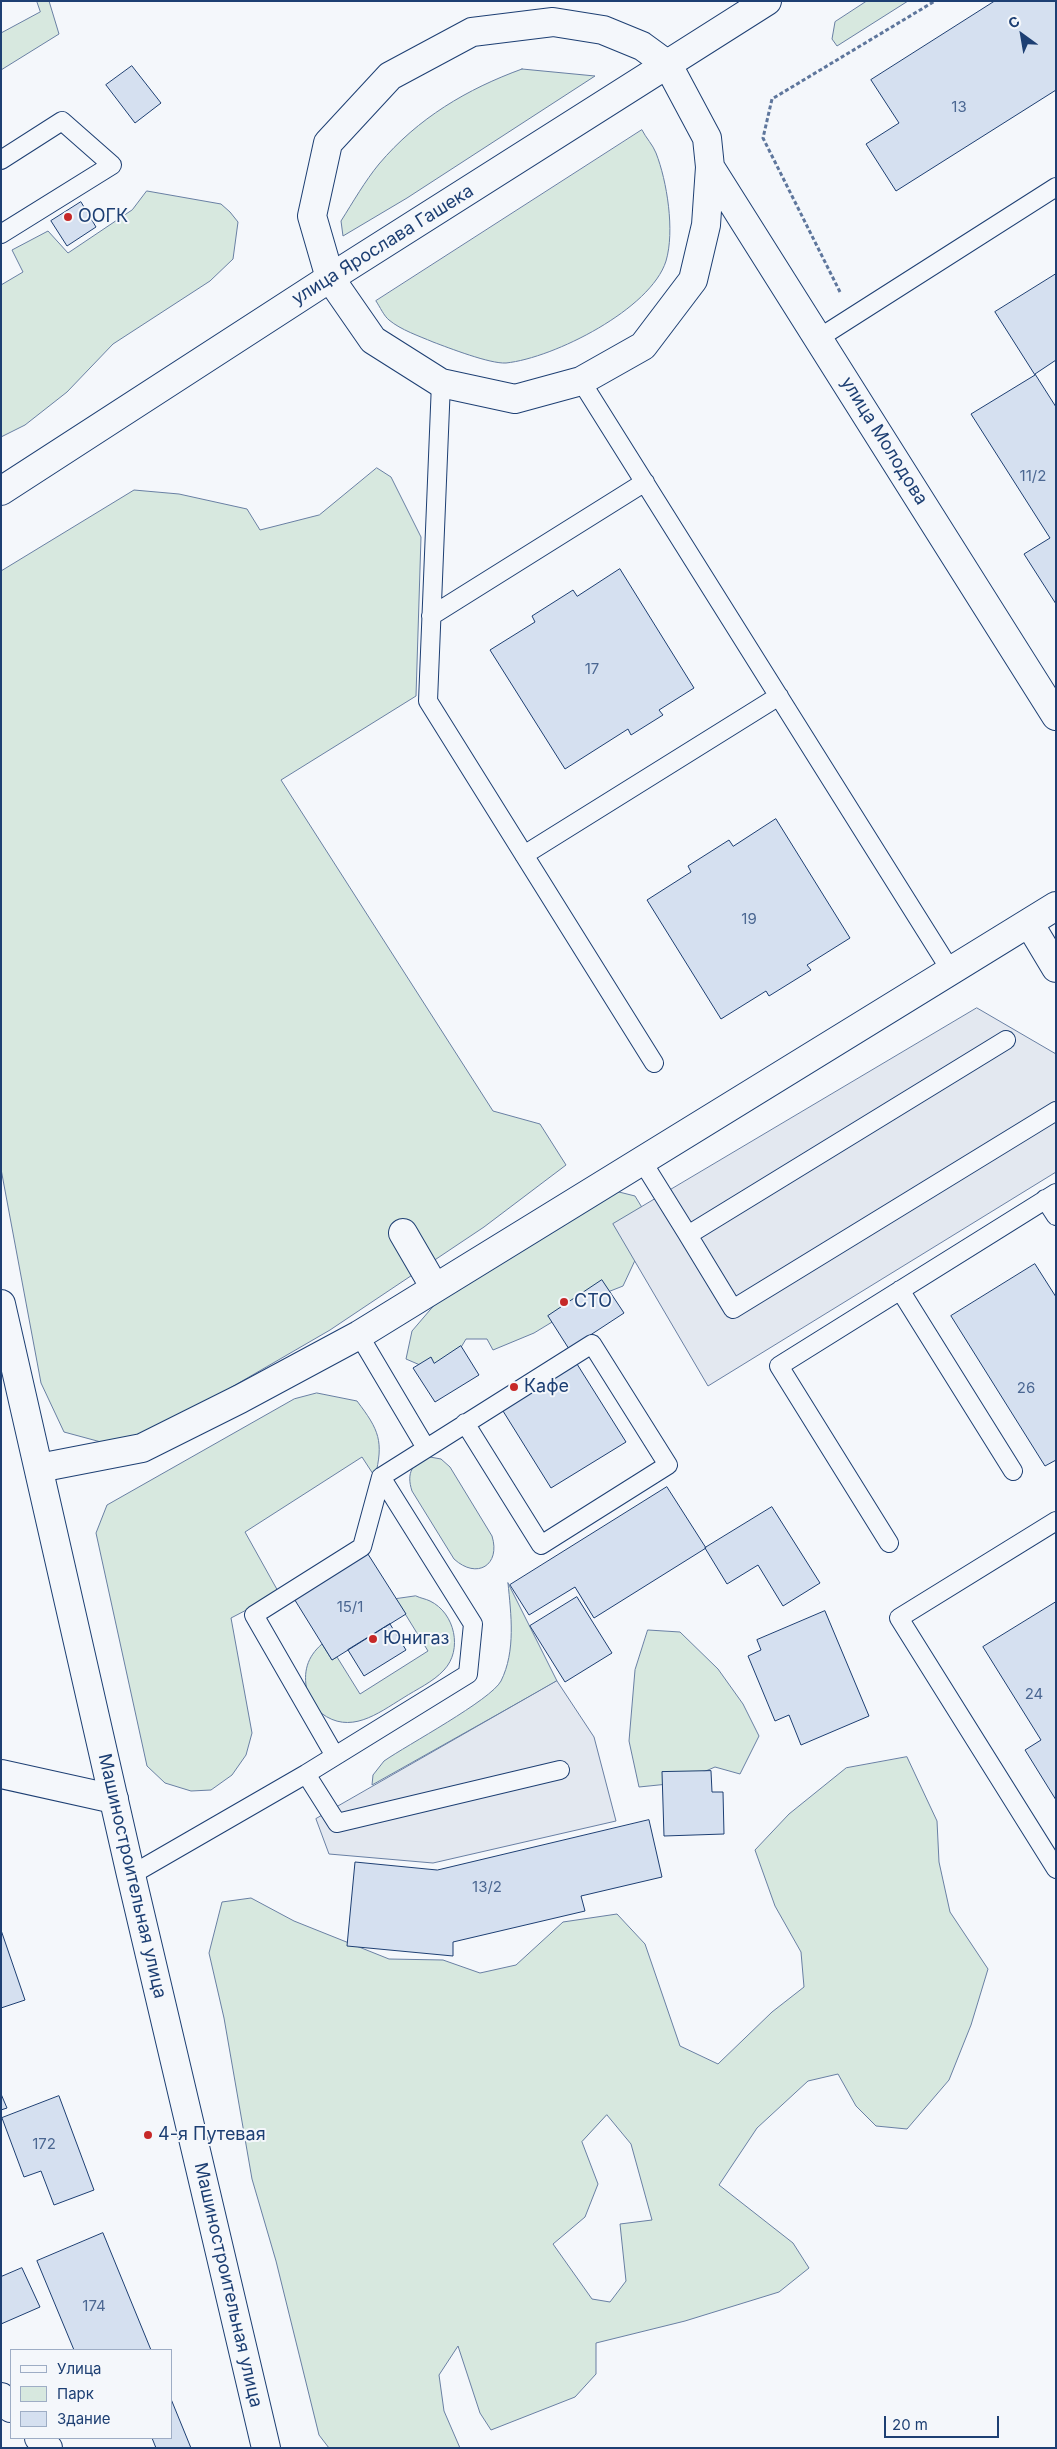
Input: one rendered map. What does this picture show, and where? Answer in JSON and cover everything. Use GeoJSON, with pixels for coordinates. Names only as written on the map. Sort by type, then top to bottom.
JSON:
{"type":"FeatureCollection","features":[{"type":"Feature","properties":{"kind":"street","name":"улица Ярослава Гашека"},"geometry":{"type":"LineString","coordinates":[[1,491],[330,278],[767,1]]}},
{"type":"Feature","properties":{"kind":"street"},"geometry":{"type":"LineString","coordinates":[[554,22],[603,30],[642,46],[668,65],[707,138],[710,167],[706,224],[693,280],[643,346],[581,380],[515,400],[440,383],[373,340],[330,278],[312,216],[328,143],[390,76],[472,32],[554,22]]}},
{"type":"Feature","properties":{"kind":"street","name":"улица Молодова"},"geometry":{"type":"LineString","coordinates":[[710,167],[1056,716]]}},
{"type":"Feature","properties":{"kind":"street"},"geometry":{"type":"LineString","coordinates":[[39,1468],[142,1448],[240,1399],[359,1335],[1056,906]]}},
{"type":"Feature","properties":{"kind":"street"},"geometry":{"type":"LineString","coordinates":[[1029,923],[1056,968]]}},
{"type":"Feature","properties":{"kind":"street"},"geometry":{"type":"LineString","coordinates":[[403,1233],[435,1288]]}},
{"type":"Feature","properties":{"kind":"street","name":"Машиностроительная улица"},"geometry":{"type":"LineString","coordinates":[[1,1304],[131,1875],[266,2448]]}},
{"type":"Feature","properties":{"kind":"street"},"geometry":{"type":"LineString","coordinates":[[1,1774],[114,1799]]}},
{"type":"Feature","properties":{"kind":"street"},"geometry":{"type":"LineString","coordinates":[[1,2397],[10,2407]]}},
{"type":"Feature","properties":{"kind":"lane"},"geometry":{"type":"LineString","coordinates":[[1,160],[62,121],[112,165],[1,234]]}},
{"type":"Feature","properties":{"kind":"lane"},"geometry":{"type":"LineString","coordinates":[[819,338],[1056,187]]}},
{"type":"Feature","properties":{"kind":"lane"},"geometry":{"type":"LineString","coordinates":[[581,380],[950,971]]}},
{"type":"Feature","properties":{"kind":"lane"},"geometry":{"type":"LineString","coordinates":[[440,383],[428,701],[654,1063]]}},
{"type":"Feature","properties":{"kind":"lane"},"geometry":{"type":"LineString","coordinates":[[431,616],[645,482]]}},
{"type":"Feature","properties":{"kind":"lane"},"geometry":{"type":"LineString","coordinates":[[524,855],[779,696]]}},
{"type":"Feature","properties":{"kind":"lane"},"geometry":{"type":"LineString","coordinates":[[688,1235],[1006,1040]]}},
{"type":"Feature","properties":{"kind":"lane"},"geometry":{"type":"LineString","coordinates":[[642,1161],[733,1309],[1056,1111]]}},
{"type":"Feature","properties":{"kind":"lane"},"geometry":{"type":"LineString","coordinates":[[889,1543],[779,1366],[1050,1196],[1056,1216]]}},
{"type":"Feature","properties":{"kind":"lane"},"geometry":{"type":"LineString","coordinates":[[900,1290],[1013,1471]]}},
{"type":"Feature","properties":{"kind":"lane"},"geometry":{"type":"LineString","coordinates":[[359,1335],[426,1448]]}},
{"type":"Feature","properties":{"kind":"lane"},"geometry":{"type":"LineString","coordinates":[[335,1756],[254,1615],[362,1547],[381,1477],[465,1423],[592,1344],[668,1465],[541,1545],[465,1423]]}},
{"type":"Feature","properties":{"kind":"lane"},"geometry":{"type":"LineString","coordinates":[[131,1875],[306,1774],[468,1674],[473,1624],[381,1477]]}},
{"type":"Feature","properties":{"kind":"lane"},"geometry":{"type":"LineString","coordinates":[[1056,1521],[899,1618],[1056,1869]]}},
{"type":"Feature","properties":{"kind":"lane"},"geometry":{"type":"LineString","coordinates":[[306,1774],[337,1823],[560,1770]]}},
{"type":"Feature","properties":{"kind":"path"},"geometry":{"type":"LineString","coordinates":[[852,316],[764,138],[772,99],[935,1]]}},
{"type":"Feature","properties":{"kind":"green space"},"geometry":{"type":"Polygon","coordinates":[[[37,1],[49,1],[59,34],[1,70],[1,33],[40,12],[37,1]]]}},
{"type":"Feature","properties":{"kind":"green space"},"geometry":{"type":"Polygon","coordinates":[[[867,1],[908,1],[837,46],[832,39],[835,22],[867,1]]]}},
{"type":"Feature","properties":{"kind":"green space"},"geometry":{"type":"Polygon","coordinates":[[[522,69],[595,76],[407,198],[343,236],[341,221],[359,192],[379,164],[410,133],[444,107],[463,96],[522,69]]]}},
{"type":"Feature","properties":{"kind":"green space"},"geometry":{"type":"Polygon","coordinates":[[[642,130],[655,150],[663,177],[669,206],[669,249],[666,261],[657,279],[621,313],[574,341],[549,352],[506,363],[499,363],[459,352],[433,342],[399,327],[385,316],[376,301],[642,130]]]}},
{"type":"Feature","properties":{"kind":"green space"},"geometry":{"type":"Polygon","coordinates":[[[147,191],[221,204],[238,222],[233,259],[210,281],[113,344],[67,392],[25,425],[1,437],[1,285],[23,272],[12,250],[48,231],[68,253],[132,210],[147,191]]]}},
{"type":"Feature","properties":{"kind":"green space"},"geometry":{"type":"Polygon","coordinates":[[[377,468],[391,477],[421,537],[416,696],[281,780],[493,1111],[540,1124],[566,1165],[484,1227],[330,1330],[175,1420],[112,1445],[64,1432],[41,1383],[1,1169],[1,571],[134,490],[179,494],[247,509],[260,530],[319,515],[377,468]]]}},
{"type":"Feature","properties":{"kind":"green space"},"geometry":{"type":"Polygon","coordinates":[[[615,1191],[635,1196],[652,1224],[623,1286],[590,1299],[534,1333],[493,1350],[487,1339],[466,1339],[454,1359],[427,1368],[406,1359],[412,1331],[436,1303],[615,1191]]]}},
{"type":"Feature","properties":{"kind":"green space"},"geometry":{"type":"Polygon","coordinates":[[[317,1393],[357,1401],[364,1411],[378,1436],[379,1454],[375,1477],[362,1457],[245,1532],[279,1593],[231,1618],[252,1733],[246,1755],[232,1775],[211,1790],[191,1791],[165,1783],[147,1766],[96,1533],[107,1505],[294,1399],[317,1393]]]}},
{"type":"Feature","properties":{"kind":"green space"},"geometry":{"type":"Polygon","coordinates":[[[430,1457],[441,1459],[450,1467],[492,1536],[493,1555],[490,1562],[479,1569],[463,1565],[454,1559],[412,1491],[410,1474],[412,1469],[419,1462],[430,1457]]]}},
{"type":"Feature","properties":{"kind":"green space"},"geometry":{"type":"Polygon","coordinates":[[[508,1583],[557,1681],[372,1785],[373,1775],[384,1761],[466,1710],[482,1699],[501,1681],[506,1669],[511,1645],[508,1583]]]}},
{"type":"Feature","properties":{"kind":"green space"},"geometry":{"type":"Polygon","coordinates":[[[416,1596],[430,1601],[439,1607],[450,1623],[455,1643],[450,1662],[444,1670],[425,1685],[363,1720],[342,1722],[318,1711],[309,1698],[306,1671],[313,1654],[322,1644],[332,1660],[337,1657],[360,1694],[428,1651],[396,1599],[416,1596]]]}},
{"type":"Feature","properties":{"kind":"green space"},"geometry":{"type":"Polygon","coordinates":[[[648,1630],[680,1632],[718,1669],[743,1704],[759,1736],[740,1774],[715,1767],[678,1783],[639,1787],[629,1741],[635,1670],[648,1630]]]}},
{"type":"Feature","properties":{"kind":"green space"},"geometry":{"type":"Polygon","coordinates":[[[907,1757],[937,1821],[939,1862],[950,1912],[988,1969],[971,2025],[949,2080],[907,2129],[876,2126],[856,2106],[838,2074],[808,2081],[757,2128],[719,2185],[793,2243],[809,2268],[779,2292],[685,2321],[596,2343],[596,2374],[575,2397],[491,2430],[480,2413],[458,2346],[439,2375],[444,2411],[460,2448],[329,2448],[319,2435],[276,2261],[252,2179],[224,2018],[209,1953],[222,1902],[251,1898],[294,1921],[389,1959],[443,1960],[480,1973],[516,1965],[563,1922],[617,1914],[645,1944],[680,2046],[718,2064],[772,2012],[804,1987],[801,1952],[775,1906],[755,1850],[789,1814],[846,1768],[907,1757]],[[607,2115],[582,2142],[598,2184],[585,2217],[553,2244],[592,2299],[610,2302],[626,2281],[620,2224],[652,2220],[631,2144],[607,2115]]]}},
{"type":"Feature","properties":{"kind":"shaded area"},"geometry":{"type":"Polygon","coordinates":[[[977,1008],[1056,1054],[1056,1172],[708,1386],[613,1224],[977,1008]]]}},
{"type":"Feature","properties":{"kind":"shaded area"},"geometry":{"type":"Polygon","coordinates":[[[557,1681],[594,1737],[616,1821],[433,1863],[329,1854],[316,1819],[557,1681]]]}},
{"type":"Feature","properties":{"kind":"building"},"geometry":{"type":"Polygon","coordinates":[[[995,1],[1056,1],[1056,90],[896,191],[866,144],[899,123],[871,80],[995,1]]]}},
{"type":"Feature","properties":{"kind":"building"},"geometry":{"type":"Polygon","coordinates":[[[132,66],[161,103],[135,123],[106,85],[132,66]]]}},
{"type":"Feature","properties":{"kind":"building"},"geometry":{"type":"Polygon","coordinates":[[[81,202],[96,227],[67,246],[51,221],[81,202]]]}},
{"type":"Feature","properties":{"kind":"building"},"geometry":{"type":"Polygon","coordinates":[[[1056,274],[1056,360],[1035,374],[1056,407],[1056,604],[1024,554],[1050,538],[971,414],[1035,375],[995,312],[1056,274]]]}},
{"type":"Feature","properties":{"kind":"building"},"geometry":{"type":"Polygon","coordinates":[[[620,569],[694,688],[659,710],[663,715],[631,735],[628,729],[565,769],[490,650],[535,622],[532,616],[573,590],[577,596],[620,569]]]}},
{"type":"Feature","properties":{"kind":"building"},"geometry":{"type":"Polygon","coordinates":[[[776,819],[850,938],[807,965],[811,970],[769,996],[766,991],[721,1019],[647,900],[691,872],[688,866],[729,840],[733,846],[776,819]]]}},
{"type":"Feature","properties":{"kind":"building"},"geometry":{"type":"Polygon","coordinates":[[[1035,1264],[1056,1297],[1056,1460],[1045,1466],[951,1316],[1035,1264]]]}},
{"type":"Feature","properties":{"kind":"building"},"geometry":{"type":"Polygon","coordinates":[[[602,1280],[624,1313],[569,1349],[548,1316],[602,1280]]]}},
{"type":"Feature","properties":{"kind":"building"},"geometry":{"type":"Polygon","coordinates":[[[461,1346],[479,1375],[435,1402],[413,1368],[431,1357],[434,1363],[461,1346]]]}},
{"type":"Feature","properties":{"kind":"building"},"geometry":{"type":"Polygon","coordinates":[[[577,1364],[626,1442],[551,1488],[503,1411],[577,1364]]]}},
{"type":"Feature","properties":{"kind":"building"},"geometry":{"type":"Polygon","coordinates":[[[667,1487],[706,1548],[594,1618],[575,1587],[529,1615],[510,1585],[667,1487]]]}},
{"type":"Feature","properties":{"kind":"building"},"geometry":{"type":"Polygon","coordinates":[[[772,1507],[820,1583],[783,1606],[758,1565],[727,1584],[705,1548],[772,1507]]]}},
{"type":"Feature","properties":{"kind":"building"},"geometry":{"type":"Polygon","coordinates":[[[366,1551],[406,1614],[332,1660],[293,1597],[366,1551]]]}},
{"type":"Feature","properties":{"kind":"building"},"geometry":{"type":"Polygon","coordinates":[[[577,1597],[612,1653],[565,1682],[530,1626],[577,1597]]]}},
{"type":"Feature","properties":{"kind":"building"},"geometry":{"type":"Polygon","coordinates":[[[1056,1602],[1056,1800],[1025,1750],[1041,1740],[983,1647],[1056,1602]]]}},
{"type":"Feature","properties":{"kind":"building"},"geometry":{"type":"Polygon","coordinates":[[[825,1611],[869,1716],[801,1745],[789,1715],[775,1721],[748,1656],[761,1650],[757,1640],[825,1611]]]}},
{"type":"Feature","properties":{"kind":"building"},"geometry":{"type":"Polygon","coordinates":[[[390,1624],[406,1650],[364,1676],[348,1650],[390,1624]]]}},
{"type":"Feature","properties":{"kind":"building"},"geometry":{"type":"Polygon","coordinates":[[[711,1771],[712,1792],[723,1792],[724,1834],[664,1836],[662,1772],[711,1771]]]}},
{"type":"Feature","properties":{"kind":"building"},"geometry":{"type":"Polygon","coordinates":[[[649,1820],[662,1877],[581,1896],[585,1911],[453,1942],[453,1956],[347,1946],[355,1862],[437,1870],[649,1820]]]}},
{"type":"Feature","properties":{"kind":"building"},"geometry":{"type":"Polygon","coordinates":[[[1,1930],[25,2000],[1,2008],[1,1930]]]}},
{"type":"Feature","properties":{"kind":"building"},"geometry":{"type":"Polygon","coordinates":[[[1,2094],[7,2108],[1,2110],[1,2094]]]}},
{"type":"Feature","properties":{"kind":"building"},"geometry":{"type":"Polygon","coordinates":[[[59,2096],[94,2190],[54,2205],[41,2171],[24,2177],[2,2118],[59,2096]]]}},
{"type":"Feature","properties":{"kind":"building"},"geometry":{"type":"Polygon","coordinates":[[[103,2233],[151,2349],[74,2349],[37,2261],[103,2233]]]}},
{"type":"Feature","properties":{"kind":"building"},"geometry":{"type":"Polygon","coordinates":[[[22,2268],[40,2307],[1,2324],[1,2277],[22,2268]]]}},
{"type":"Feature","properties":{"kind":"building"},"geometry":{"type":"Polygon","coordinates":[[[172,2401],[191,2448],[156,2448],[152,2439],[172,2439],[172,2401]]]}},
{"type":"Feature","properties":{"kind":"place","name":"ООГК"},"geometry":{"type":"Point","coordinates":[68,217]}},
{"type":"Feature","properties":{"kind":"place","name":"СТО"},"geometry":{"type":"Point","coordinates":[564,1302]}},
{"type":"Feature","properties":{"kind":"place","name":"Кафе"},"geometry":{"type":"Point","coordinates":[514,1387]}},
{"type":"Feature","properties":{"kind":"place","name":"Юнигаз"},"geometry":{"type":"Point","coordinates":[373,1639]}},
{"type":"Feature","properties":{"kind":"place","name":"4-я Путевая"},"geometry":{"type":"Point","coordinates":[148,2135]}}]}
